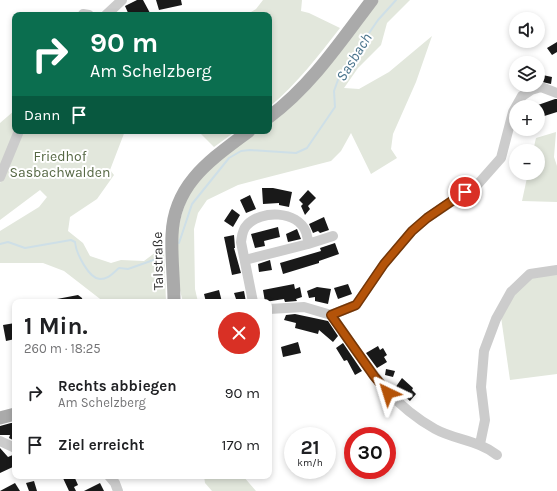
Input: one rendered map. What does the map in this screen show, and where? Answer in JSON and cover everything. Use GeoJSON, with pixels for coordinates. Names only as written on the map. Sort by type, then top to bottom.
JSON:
{"type":"FeatureCollection","features":[{"type":"Feature","properties":{"kind":"main road"},"geometry":{"type":"LineString","coordinates":[[272,115],[296,95],[326,61],[372,0]]}},
{"type":"Feature","properties":{"kind":"main road","name":"Talstraße"},"geometry":{"type":"LineString","coordinates":[[174,299],[172,235],[175,214],[185,190],[208,162],[245,134]]}},
{"type":"Feature","properties":{"kind":"main road"},"geometry":{"type":"LineString","coordinates":[[0,418],[12,415]]}},
{"type":"Feature","properties":{"kind":"street"},"geometry":{"type":"LineString","coordinates":[[109,12],[122,0]]}},
{"type":"Feature","properties":{"kind":"street"},"geometry":{"type":"LineString","coordinates":[[272,309],[304,307],[331,315],[356,305],[384,264],[412,231],[427,218],[478,184],[501,158],[512,112],[522,96],[541,87],[557,93]]}},
{"type":"Feature","properties":{"kind":"street"},"geometry":{"type":"LineString","coordinates":[[0,178],[18,134]]}},
{"type":"Feature","properties":{"kind":"street"},"geometry":{"type":"LineString","coordinates":[[252,299],[241,242],[242,234],[246,226],[259,218],[283,214],[300,223],[306,232],[308,244]]}},
{"type":"Feature","properties":{"kind":"street"},"geometry":{"type":"LineString","coordinates":[[245,260],[308,244],[332,236]]}},
{"type":"Feature","properties":{"kind":"street"},"geometry":{"type":"LineString","coordinates":[[480,444],[485,420],[481,387],[484,351],[496,319],[510,292],[530,274],[557,270]]}},
{"type":"Feature","properties":{"kind":"street"},"geometry":{"type":"LineString","coordinates":[[331,315],[374,376],[395,401],[417,418],[437,430],[480,444],[497,455]]}},
{"type":"Feature","properties":{"kind":"street"},"geometry":{"type":"LineString","coordinates":[[0,440],[12,446]]}},
{"type":"Feature","properties":{"kind":"street"},"geometry":{"type":"LineString","coordinates":[[112,479],[115,482],[118,491]]}},
{"type":"Feature","properties":{"kind":"green space"},"geometry":{"type":"Polygon","coordinates":[[[263,0],[302,0],[301,11],[309,13],[340,28],[298,79],[272,104],[272,12],[251,12],[256,9],[263,0]]]}},
{"type":"Feature","properties":{"kind":"green space"},"geometry":{"type":"Polygon","coordinates":[[[379,0],[410,0],[387,23],[381,45],[358,68],[344,88],[359,89],[389,72],[432,36],[416,82],[393,134],[391,149],[397,158],[371,174],[351,133],[341,151],[331,161],[238,185],[207,200],[198,213],[194,229],[195,289],[197,299],[182,299],[177,271],[177,239],[184,208],[190,193],[201,174],[209,166],[251,134],[272,134],[272,119],[352,36],[379,0]]]}},
{"type":"Feature","properties":{"kind":"green space"},"geometry":{"type":"Polygon","coordinates":[[[12,113],[12,134],[14,134],[0,170],[0,123],[12,113]]]}},
{"type":"Feature","properties":{"kind":"green space"},"geometry":{"type":"Polygon","coordinates":[[[556,132],[554,157],[557,166],[557,202],[522,201],[526,180],[545,180],[545,144],[535,144],[536,138],[556,132]]]}},
{"type":"Feature","properties":{"kind":"green space","name":"Friedhof Sasbachwalden"},"geometry":{"type":"Polygon","coordinates":[[[22,134],[124,134],[110,170],[114,175],[97,199],[70,217],[68,231],[83,243],[90,256],[111,263],[121,260],[144,261],[164,246],[166,299],[100,299],[64,271],[43,263],[0,263],[0,231],[39,207],[47,197],[40,190],[0,220],[0,183],[22,134]]]}},
{"type":"Feature","properties":{"kind":"green space"},"geometry":{"type":"Polygon","coordinates":[[[201,134],[232,134],[214,147],[201,134]]]}},
{"type":"Feature","properties":{"kind":"green space"},"geometry":{"type":"Polygon","coordinates":[[[557,272],[557,374],[510,380],[501,317],[513,295],[527,281],[538,275],[557,272]]]}},
{"type":"Feature","properties":{"kind":"green space"},"geometry":{"type":"Polygon","coordinates":[[[204,479],[246,479],[256,491],[212,491],[205,483],[204,479]]]}},
{"type":"Feature","properties":{"kind":"building"},"geometry":{"type":"Polygon","coordinates":[[[137,0],[143,0],[149,12],[128,12],[125,6],[137,0]]]}},
{"type":"Feature","properties":{"kind":"building"},"geometry":{"type":"Polygon","coordinates":[[[156,0],[181,0],[182,5],[159,10],[156,0]]]}},
{"type":"Feature","properties":{"kind":"building"},"geometry":{"type":"Polygon","coordinates":[[[557,42],[557,52],[552,55],[547,48],[557,42]]]}},
{"type":"Feature","properties":{"kind":"building"},"geometry":{"type":"Polygon","coordinates":[[[545,76],[552,77],[551,84],[545,83],[545,76]]]}},
{"type":"Feature","properties":{"kind":"building"},"geometry":{"type":"Polygon","coordinates":[[[557,99],[557,112],[545,116],[545,103],[557,99]]]}},
{"type":"Feature","properties":{"kind":"building"},"geometry":{"type":"Polygon","coordinates":[[[262,188],[273,188],[292,192],[289,207],[279,205],[279,203],[263,204],[262,188]]]}},
{"type":"Feature","properties":{"kind":"building"},"geometry":{"type":"Polygon","coordinates":[[[308,190],[316,198],[308,206],[310,209],[305,215],[301,206],[303,204],[299,200],[308,190]]]}},
{"type":"Feature","properties":{"kind":"building"},"geometry":{"type":"Polygon","coordinates":[[[250,195],[256,209],[246,213],[240,200],[250,195]]]}},
{"type":"Feature","properties":{"kind":"building"},"geometry":{"type":"Polygon","coordinates":[[[232,209],[240,215],[233,227],[224,221],[232,209]]]}},
{"type":"Feature","properties":{"kind":"building"},"geometry":{"type":"Polygon","coordinates":[[[324,217],[329,230],[320,233],[318,231],[313,233],[309,224],[324,217]]]}},
{"type":"Feature","properties":{"kind":"building"},"geometry":{"type":"Polygon","coordinates":[[[278,227],[280,237],[264,241],[265,246],[255,248],[251,234],[278,227]]]}},
{"type":"Feature","properties":{"kind":"building"},"geometry":{"type":"Polygon","coordinates":[[[297,229],[301,239],[288,242],[286,234],[297,229]]]}},
{"type":"Feature","properties":{"kind":"building"},"geometry":{"type":"Polygon","coordinates":[[[234,235],[234,248],[241,273],[232,275],[224,237],[234,235]]]}},
{"type":"Feature","properties":{"kind":"building"},"geometry":{"type":"Polygon","coordinates":[[[335,243],[339,254],[319,261],[319,263],[283,274],[280,263],[321,251],[320,248],[335,243]]]}},
{"type":"Feature","properties":{"kind":"building"},"geometry":{"type":"Polygon","coordinates":[[[270,260],[272,270],[259,272],[258,264],[270,260]]]}},
{"type":"Feature","properties":{"kind":"building"},"geometry":{"type":"Polygon","coordinates":[[[294,284],[295,289],[300,287],[302,297],[296,299],[297,301],[285,302],[284,299],[272,301],[272,299],[264,299],[263,290],[294,284]]]}},
{"type":"Feature","properties":{"kind":"building"},"geometry":{"type":"Polygon","coordinates":[[[348,284],[352,294],[338,299],[334,288],[348,284]]]}},
{"type":"Feature","properties":{"kind":"building"},"geometry":{"type":"Polygon","coordinates":[[[317,287],[331,289],[328,304],[315,301],[315,297],[309,298],[307,291],[317,287]]]}},
{"type":"Feature","properties":{"kind":"building"},"geometry":{"type":"Polygon","coordinates":[[[219,290],[221,299],[205,299],[204,294],[219,290]]]}},
{"type":"Feature","properties":{"kind":"building"},"geometry":{"type":"Polygon","coordinates":[[[244,291],[245,299],[236,299],[234,293],[244,291]]]}},
{"type":"Feature","properties":{"kind":"building"},"geometry":{"type":"Polygon","coordinates":[[[78,295],[82,299],[57,299],[78,295]]]}},
{"type":"Feature","properties":{"kind":"building"},"geometry":{"type":"Polygon","coordinates":[[[295,314],[328,321],[338,336],[333,342],[319,330],[318,334],[295,328],[296,323],[284,320],[286,315],[295,314]]]}},
{"type":"Feature","properties":{"kind":"building"},"geometry":{"type":"Polygon","coordinates":[[[12,324],[12,340],[6,341],[3,325],[12,324]]]}},
{"type":"Feature","properties":{"kind":"building"},"geometry":{"type":"Polygon","coordinates":[[[298,342],[301,353],[283,357],[281,347],[298,342]]]}},
{"type":"Feature","properties":{"kind":"building"},"geometry":{"type":"Polygon","coordinates":[[[343,343],[362,371],[355,375],[347,360],[344,361],[336,348],[343,343]]]}},
{"type":"Feature","properties":{"kind":"building"},"geometry":{"type":"Polygon","coordinates":[[[378,346],[380,350],[383,348],[387,355],[384,357],[387,362],[377,368],[366,353],[378,346]]]}},
{"type":"Feature","properties":{"kind":"building"},"geometry":{"type":"Polygon","coordinates":[[[386,369],[395,371],[393,377],[385,375],[386,369]]]}},
{"type":"Feature","properties":{"kind":"building"},"geometry":{"type":"Polygon","coordinates":[[[402,378],[413,388],[412,390],[416,394],[410,401],[395,388],[402,378]]]}},
{"type":"Feature","properties":{"kind":"building"},"geometry":{"type":"Polygon","coordinates":[[[12,423],[12,440],[9,438],[10,435],[0,435],[0,426],[12,423]]]}},
{"type":"Feature","properties":{"kind":"building"},"geometry":{"type":"Polygon","coordinates":[[[0,448],[8,457],[12,455],[12,467],[0,473],[0,448]]]}},
{"type":"Feature","properties":{"kind":"building"},"geometry":{"type":"Polygon","coordinates":[[[63,479],[75,479],[78,485],[74,487],[76,491],[69,491],[63,479]]]}},
{"type":"Feature","properties":{"kind":"building"},"geometry":{"type":"Polygon","coordinates":[[[34,481],[37,491],[29,491],[26,483],[34,481]]]}},
{"type":"Feature","properties":{"kind":"building"},"geometry":{"type":"Polygon","coordinates":[[[15,483],[20,491],[0,491],[15,483]]]}},
{"type":"Feature","properties":{"kind":"building"},"geometry":{"type":"Polygon","coordinates":[[[100,483],[104,491],[84,491],[100,483]]]}},
{"type":"Feature","properties":{"kind":"waterway","name":"Sasbach"},"geometry":{"type":"LineString","coordinates":[[179,243],[192,204],[229,158],[241,151],[250,150],[296,153],[307,148],[335,107],[334,91],[339,77],[378,20],[396,0]]}},
{"type":"Feature","properties":{"kind":"waterway","name":"Sasbach"},"geometry":{"type":"LineString","coordinates":[[0,244],[8,242],[25,248],[71,240],[75,242],[80,259],[84,265],[92,275],[100,279],[108,277],[119,268],[128,269],[162,257]]}},
{"type":"Feature","properties":{"kind":"route"},"geometry":{"type":"LineString","coordinates":[[388,393],[374,376],[331,315],[345,311],[356,305],[384,264],[412,231],[427,218],[465,192]]}}]}
